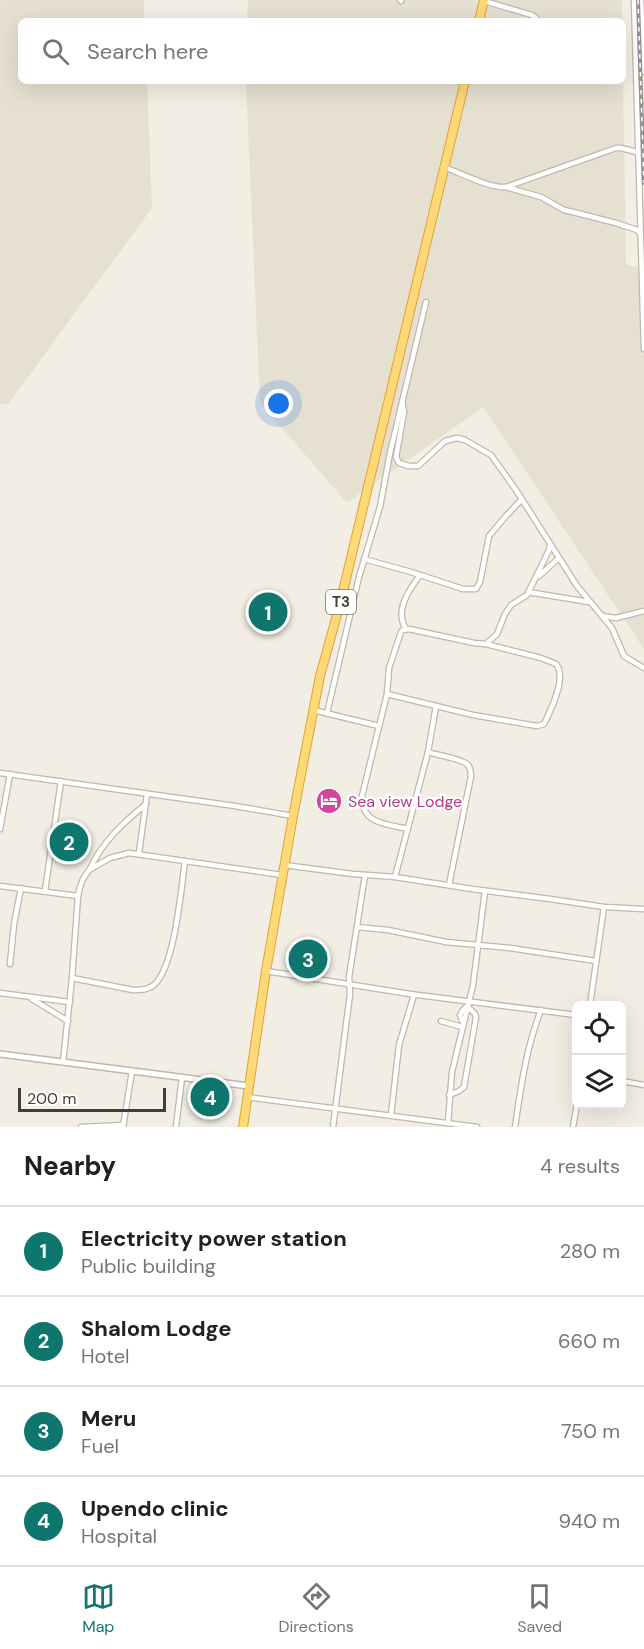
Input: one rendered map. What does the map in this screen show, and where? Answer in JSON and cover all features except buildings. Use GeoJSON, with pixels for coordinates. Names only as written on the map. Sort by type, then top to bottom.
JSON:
{"type":"FeatureCollection","features":[{"type":"Feature","properties":{"kind":"highway"},"geometry":{"type":"LineString","coordinates":[[480,18],[484,0]]}},
{"type":"Feature","properties":{"kind":"highway","name":"T3"},"geometry":{"type":"LineString","coordinates":[[243,1127],[282,875],[320,676],[340,604],[464,84]]}},
{"type":"Feature","properties":{"kind":"street"},"geometry":{"type":"LineString","coordinates":[[484,0],[536,18]]}},
{"type":"Feature","properties":{"kind":"street"},"geometry":{"type":"LineString","coordinates":[[634,0],[644,349]]}},
{"type":"Feature","properties":{"kind":"street"},"geometry":{"type":"LineString","coordinates":[[641,0],[644,72]]}},
{"type":"Feature","properties":{"kind":"street"},"geometry":{"type":"LineString","coordinates":[[644,107],[644,122]]}},
{"type":"Feature","properties":{"kind":"street"},"geometry":{"type":"LineString","coordinates":[[506,187],[616,148],[637,152]]}},
{"type":"Feature","properties":{"kind":"street"},"geometry":{"type":"LineString","coordinates":[[444,167],[490,184],[541,197],[564,210],[616,223],[636,230],[640,234]]}},
{"type":"Feature","properties":{"kind":"street"},"geometry":{"type":"LineString","coordinates":[[327,713],[364,559],[380,507],[390,453],[426,302]]}},
{"type":"Feature","properties":{"kind":"street"},"geometry":{"type":"LineString","coordinates":[[402,401],[404,412],[396,457],[399,463],[418,466],[445,441],[460,438],[491,455],[502,468],[589,602],[612,628],[624,656],[644,668]]}},
{"type":"Feature","properties":{"kind":"street"},"geometry":{"type":"LineString","coordinates":[[364,559],[457,588],[476,589],[480,582],[489,536],[522,500]]}},
{"type":"Feature","properties":{"kind":"street"},"geometry":{"type":"LineString","coordinates":[[537,578],[550,544]]}},
{"type":"Feature","properties":{"kind":"street"},"geometry":{"type":"LineString","coordinates":[[486,644],[497,634],[505,614],[512,605],[527,595],[537,578],[559,558]]}},
{"type":"Feature","properties":{"kind":"street"},"geometry":{"type":"LineString","coordinates":[[387,694],[473,715],[537,726],[544,724],[559,686],[559,669],[556,664],[541,658],[486,644],[406,629],[402,624],[401,610],[410,588],[420,575]]}},
{"type":"Feature","properties":{"kind":"street"},"geometry":{"type":"LineString","coordinates":[[528,592],[589,602]]}},
{"type":"Feature","properties":{"kind":"street"},"geometry":{"type":"LineString","coordinates":[[603,616],[616,618],[644,611]]}},
{"type":"Feature","properties":{"kind":"street"},"geometry":{"type":"LineString","coordinates":[[406,629],[399,636],[389,668],[387,694],[362,796],[363,806],[373,820],[408,829]]}},
{"type":"Feature","properties":{"kind":"street"},"geometry":{"type":"LineString","coordinates":[[395,877],[428,752],[436,706]]}},
{"type":"Feature","properties":{"kind":"street"},"geometry":{"type":"LineString","coordinates":[[313,710],[379,726]]}},
{"type":"Feature","properties":{"kind":"street"},"geometry":{"type":"LineString","coordinates":[[428,752],[463,762],[468,765],[471,776],[448,885]]}},
{"type":"Feature","properties":{"kind":"street"},"geometry":{"type":"LineString","coordinates":[[0,773],[293,816]]}},
{"type":"Feature","properties":{"kind":"street"},"geometry":{"type":"LineString","coordinates":[[0,829],[10,774]]}},
{"type":"Feature","properties":{"kind":"street"},"geometry":{"type":"LineString","coordinates":[[45,891],[61,781]]}},
{"type":"Feature","properties":{"kind":"street"},"geometry":{"type":"LineString","coordinates":[[139,854],[147,794]]}},
{"type":"Feature","properties":{"kind":"street"},"geometry":{"type":"LineString","coordinates":[[63,1062],[78,896],[83,879],[101,847],[126,820],[146,804]]}},
{"type":"Feature","properties":{"kind":"street"},"geometry":{"type":"LineString","coordinates":[[89,870],[118,854],[129,853],[282,875]]}},
{"type":"Feature","properties":{"kind":"street"},"geometry":{"type":"LineString","coordinates":[[72,978],[133,990],[147,989],[154,985],[163,973],[173,938],[185,861]]}},
{"type":"Feature","properties":{"kind":"street"},"geometry":{"type":"LineString","coordinates":[[284,865],[395,877],[603,907],[644,909]]}},
{"type":"Feature","properties":{"kind":"street"},"geometry":{"type":"LineString","coordinates":[[333,1127],[350,994],[348,985],[365,875]]}},
{"type":"Feature","properties":{"kind":"street"},"geometry":{"type":"LineString","coordinates":[[0,886],[78,896]]}},
{"type":"Feature","properties":{"kind":"street"},"geometry":{"type":"LineString","coordinates":[[10,964],[21,888]]}},
{"type":"Feature","properties":{"kind":"street"},"geometry":{"type":"LineString","coordinates":[[447,1123],[452,1072],[473,985],[485,891]]}},
{"type":"Feature","properties":{"kind":"street"},"geometry":{"type":"LineString","coordinates":[[591,1001],[603,907]]}},
{"type":"Feature","properties":{"kind":"street"},"geometry":{"type":"LineString","coordinates":[[357,927],[388,930],[446,942],[478,944],[596,960]]}},
{"type":"Feature","properties":{"kind":"street"},"geometry":{"type":"LineString","coordinates":[[266,971],[467,1004],[572,1014]]}},
{"type":"Feature","properties":{"kind":"street"},"geometry":{"type":"LineString","coordinates":[[0,993],[70,1002]]}},
{"type":"Feature","properties":{"kind":"street"},"geometry":{"type":"LineString","coordinates":[[391,1115],[399,1045],[414,995]]}},
{"type":"Feature","properties":{"kind":"street"},"geometry":{"type":"LineString","coordinates":[[29,997],[68,1021]]}},
{"type":"Feature","properties":{"kind":"street"},"geometry":{"type":"LineString","coordinates":[[449,1095],[462,1089],[465,1082],[476,1017],[467,1004]]}},
{"type":"Feature","properties":{"kind":"street"},"geometry":{"type":"LineString","coordinates":[[514,1127],[526,1056],[541,1010]]}},
{"type":"Feature","properties":{"kind":"street"},"geometry":{"type":"LineString","coordinates":[[441,1021],[463,1025]]}},
{"type":"Feature","properties":{"kind":"street"},"geometry":{"type":"LineString","coordinates":[[0,1054],[249,1086]]}},
{"type":"Feature","properties":{"kind":"street"},"geometry":{"type":"LineString","coordinates":[[81,1127],[123,1126],[132,1071]]}},
{"type":"Feature","properties":{"kind":"street"},"geometry":{"type":"LineString","coordinates":[[176,1127],[182,1077]]}},
{"type":"Feature","properties":{"kind":"street"},"geometry":{"type":"LineString","coordinates":[[626,1082],[644,1085]]}},
{"type":"Feature","properties":{"kind":"street"},"geometry":{"type":"LineString","coordinates":[[247,1097],[477,1127]]}},
{"type":"Feature","properties":{"kind":"street"},"geometry":{"type":"LineString","coordinates":[[573,1127],[576,1109]]}},
{"type":"Feature","properties":{"kind":"shaded area"},"geometry":{"type":"Polygon","coordinates":[[[0,0],[144,0],[144,18],[18,18],[18,84],[147,84],[152,208],[8,404],[0,404],[0,0]]]}},
{"type":"Feature","properties":{"kind":"shaded area"},"geometry":{"type":"Polygon","coordinates":[[[248,0],[622,0],[622,18],[247,18],[248,0]]]}},
{"type":"Feature","properties":{"kind":"shaded area"},"geometry":{"type":"Polygon","coordinates":[[[246,84],[623,84],[626,265],[644,269],[644,649],[483,407],[347,503],[260,403],[246,84]]]}},
{"type":"Feature","properties":{"kind":"railway"},"geometry":{"type":"LineString","coordinates":[[638,0],[644,183]]}},
{"type":"Feature","properties":{"kind":"place","name":"Electricity power station"},"geometry":{"type":"Point","coordinates":[268,612]}},
{"type":"Feature","properties":{"kind":"place","name":"Sea view Lodge"},"geometry":{"type":"Point","coordinates":[329,801]}},
{"type":"Feature","properties":{"kind":"place","name":"Shalom Lodge"},"geometry":{"type":"Point","coordinates":[69,842]}},
{"type":"Feature","properties":{"kind":"place","name":"Meru"},"geometry":{"type":"Point","coordinates":[308,959]}},
{"type":"Feature","properties":{"kind":"place","name":"Upendo clinic"},"geometry":{"type":"Point","coordinates":[210,1097]}}]}
